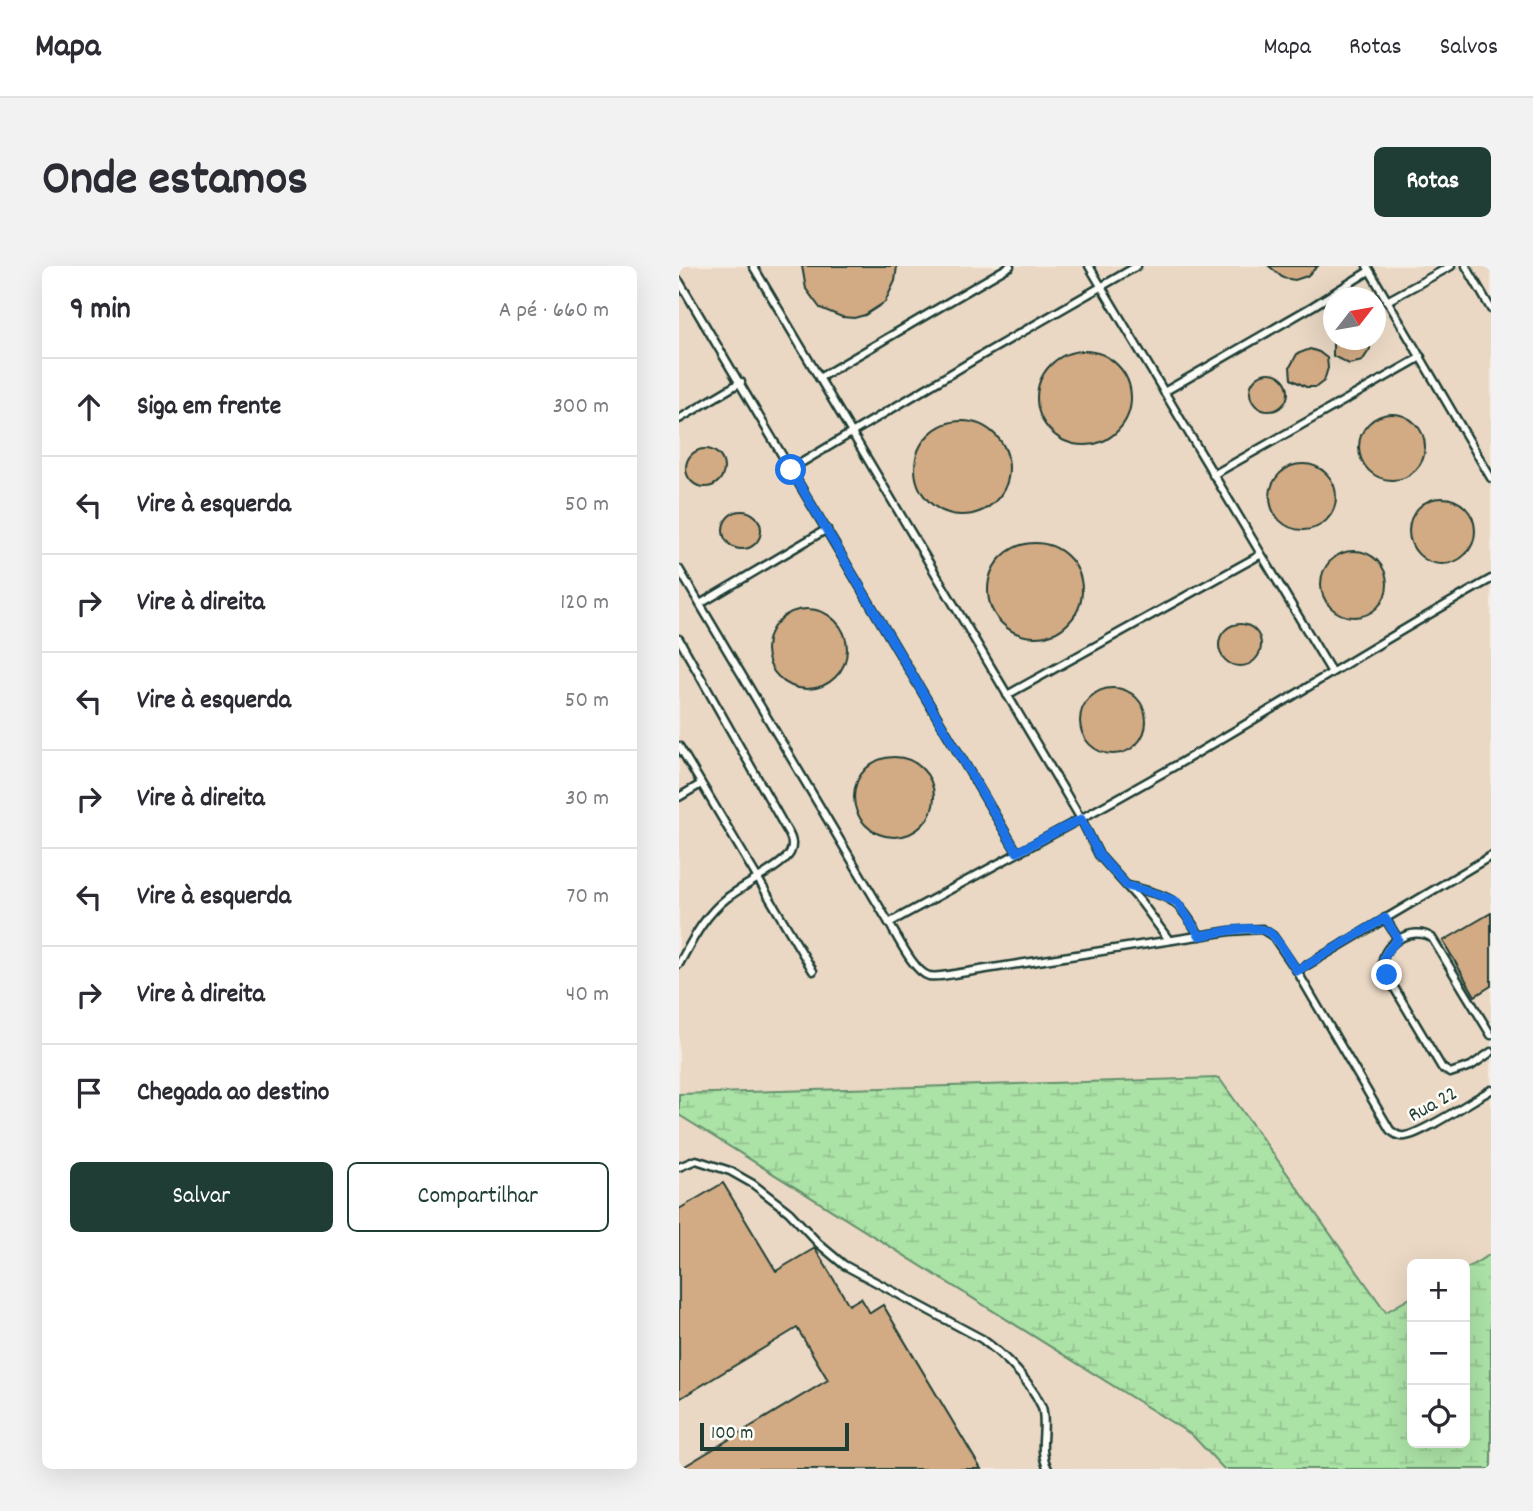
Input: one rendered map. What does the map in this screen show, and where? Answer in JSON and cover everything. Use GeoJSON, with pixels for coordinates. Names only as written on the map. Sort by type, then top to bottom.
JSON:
{"type":"FeatureCollection","features":[{"type":"Feature","properties":{"kind":"lane"},"geometry":{"type":"LineString","coordinates":[[753,266],[1081,819],[1099,855],[1169,940]]}},
{"type":"Feature","properties":{"kind":"lane"},"geometry":{"type":"LineString","coordinates":[[819,378],[1010,266]]}},
{"type":"Feature","properties":{"kind":"lane"},"geometry":{"type":"LineString","coordinates":[[1089,266],[1331,671]]}},
{"type":"Feature","properties":{"kind":"lane"},"geometry":{"type":"LineString","coordinates":[[791,470],[1137,266]]}},
{"type":"Feature","properties":{"kind":"lane"},"geometry":{"type":"LineString","coordinates":[[1387,301],[1451,266]]}},
{"type":"Feature","properties":{"kind":"lane"},"geometry":{"type":"LineString","coordinates":[[1466,266],[1491,309]]}},
{"type":"Feature","properties":{"kind":"lane"},"geometry":{"type":"LineString","coordinates":[[1164,392],[1335,293],[1368,268],[1491,478]]}},
{"type":"Feature","properties":{"kind":"lane"},"geometry":{"type":"LineString","coordinates":[[679,281],[1017,852]]}},
{"type":"Feature","properties":{"kind":"lane"},"geometry":{"type":"LineString","coordinates":[[1213,475],[1421,357]]}},
{"type":"Feature","properties":{"kind":"lane"},"geometry":{"type":"LineString","coordinates":[[679,419],[741,382]]}},
{"type":"Feature","properties":{"kind":"lane"},"geometry":{"type":"LineString","coordinates":[[700,604],[827,529]]}},
{"type":"Feature","properties":{"kind":"lane"},"geometry":{"type":"LineString","coordinates":[[1007,695],[1260,555]]}},
{"type":"Feature","properties":{"kind":"lane"},"geometry":{"type":"LineString","coordinates":[[679,569],[889,923],[916,966],[925,974],[932,976],[1169,940],[1262,929],[1273,936],[1297,971],[1491,856]]}},
{"type":"Feature","properties":{"kind":"lane"},"geometry":{"type":"LineString","coordinates":[[889,923],[1205,749],[1331,671],[1491,579]]}},
{"type":"Feature","properties":{"kind":"lane"},"geometry":{"type":"LineString","coordinates":[[679,639],[792,840],[791,851],[787,857],[726,898],[701,924],[679,964]]}},
{"type":"Feature","properties":{"kind":"lane"},"geometry":{"type":"LineString","coordinates":[[679,746],[813,971]]}},
{"type":"Feature","properties":{"kind":"lane"},"geometry":{"type":"LineString","coordinates":[[679,797],[701,783]]}},
{"type":"Feature","properties":{"kind":"lane"},"geometry":{"type":"LineString","coordinates":[[1127,886],[1177,902],[1200,936]]}},
{"type":"Feature","properties":{"kind":"lane"},"geometry":{"type":"LineString","coordinates":[[1385,918],[1398,939]]}},
{"type":"Feature","properties":{"kind":"lane"},"geometry":{"type":"LineString","coordinates":[[1491,1035],[1432,938],[1421,933],[1398,939],[1384,956],[1383,969],[1442,1068],[1450,1073],[1458,1072],[1491,1052]]}},
{"type":"Feature","properties":{"kind":"lane","name":"Rua 22"},"geometry":{"type":"LineString","coordinates":[[1297,971],[1390,1130],[1398,1136],[1408,1136],[1491,1090]]}},
{"type":"Feature","properties":{"kind":"lane"},"geometry":{"type":"LineString","coordinates":[[679,1167],[697,1160],[730,1171],[753,1184],[789,1212],[819,1244],[844,1265],[982,1339],[1000,1352],[1024,1379],[1042,1407],[1042,1452],[1048,1469]]}},
{"type":"Feature","properties":{"kind":"shaded area"},"geometry":{"type":"Polygon","coordinates":[[[679,266],[1491,266],[1491,1254],[1470,1266],[1470,1259],[1407,1259],[1407,1300],[1386,1312],[1219,1078],[679,1094],[679,266]]]}},
{"type":"Feature","properties":{"kind":"shaded area"},"geometry":{"type":"Polygon","coordinates":[[[679,1115],[1192,1435],[1224,1469],[679,1469],[679,1115]]]}},
{"type":"Feature","properties":{"kind":"green space"},"geometry":{"type":"Polygon","coordinates":[[[1219,1078],[1386,1312],[1407,1300],[1407,1448],[1470,1448],[1470,1266],[1491,1254],[1491,1469],[1224,1469],[1192,1435],[679,1115],[679,1094],[1219,1078]]]}},
{"type":"Feature","properties":{"kind":"building"},"geometry":{"type":"Polygon","coordinates":[[[802,266],[897,266],[895,281],[885,302],[865,315],[854,318],[842,317],[820,308],[806,289],[802,266]]]}},
{"type":"Feature","properties":{"kind":"building"},"geometry":{"type":"Polygon","coordinates":[[[1269,266],[1318,266],[1307,276],[1295,280],[1283,278],[1269,266]]]}},
{"type":"Feature","properties":{"kind":"building"},"geometry":{"type":"Polygon","coordinates":[[[1310,349],[1327,358],[1328,368],[1324,381],[1316,387],[1306,387],[1291,379],[1290,367],[1297,354],[1310,349]]]}},
{"type":"Feature","properties":{"kind":"building"},"geometry":{"type":"Polygon","coordinates":[[[1333,350],[1369,350],[1362,361],[1349,364],[1333,356],[1333,350]]]}},
{"type":"Feature","properties":{"kind":"building"},"geometry":{"type":"Polygon","coordinates":[[[1084,351],[1102,354],[1117,365],[1128,380],[1131,398],[1128,416],[1117,431],[1102,442],[1084,445],[1066,442],[1051,431],[1040,416],[1037,398],[1040,380],[1051,365],[1066,354],[1084,351]]]}},
{"type":"Feature","properties":{"kind":"building"},"geometry":{"type":"Polygon","coordinates":[[[1269,373],[1282,379],[1288,392],[1282,405],[1269,411],[1256,405],[1250,392],[1256,379],[1269,373]]]}},
{"type":"Feature","properties":{"kind":"building"},"geometry":{"type":"Polygon","coordinates":[[[1392,414],[1405,417],[1415,424],[1422,434],[1425,447],[1422,460],[1415,470],[1405,477],[1392,480],[1379,477],[1369,470],[1362,460],[1359,447],[1362,434],[1369,424],[1379,417],[1392,414]]]}},
{"type":"Feature","properties":{"kind":"building"},"geometry":{"type":"Polygon","coordinates":[[[962,421],[980,424],[995,435],[1006,450],[1009,468],[1006,486],[995,501],[980,512],[962,515],[944,512],[929,501],[918,486],[915,468],[918,450],[929,435],[944,424],[962,421]]]}},
{"type":"Feature","properties":{"kind":"building"},"geometry":{"type":"Polygon","coordinates":[[[705,449],[718,455],[724,468],[718,481],[705,487],[692,481],[686,468],[692,455],[705,449]]]}},
{"type":"Feature","properties":{"kind":"building"},"geometry":{"type":"Polygon","coordinates":[[[1303,464],[1316,467],[1326,474],[1333,484],[1336,497],[1333,510],[1326,520],[1316,527],[1303,530],[1290,527],[1280,520],[1273,510],[1270,497],[1273,484],[1280,474],[1290,467],[1303,464]]]}},
{"type":"Feature","properties":{"kind":"building"},"geometry":{"type":"Polygon","coordinates":[[[1442,498],[1455,501],[1465,508],[1472,518],[1475,531],[1472,544],[1465,554],[1455,561],[1442,564],[1429,561],[1419,554],[1412,544],[1409,531],[1412,518],[1419,508],[1429,501],[1442,498]]]}},
{"type":"Feature","properties":{"kind":"building"},"geometry":{"type":"Polygon","coordinates":[[[742,511],[755,517],[761,530],[755,543],[742,549],[729,543],[723,530],[729,517],[742,511]]]}},
{"type":"Feature","properties":{"kind":"building"},"geometry":{"type":"Polygon","coordinates":[[[1035,543],[1053,546],[1068,557],[1079,572],[1082,590],[1079,608],[1068,623],[1053,634],[1035,637],[1017,634],[1002,623],[991,608],[988,590],[991,572],[1002,557],[1017,546],[1035,543]]]}},
{"type":"Feature","properties":{"kind":"building"},"geometry":{"type":"Polygon","coordinates":[[[1354,551],[1367,554],[1377,561],[1384,571],[1387,584],[1384,597],[1377,607],[1367,614],[1354,617],[1341,614],[1331,607],[1324,597],[1321,584],[1324,571],[1331,561],[1341,554],[1354,551]]]}},
{"type":"Feature","properties":{"kind":"building"},"geometry":{"type":"Polygon","coordinates":[[[807,609],[822,612],[835,621],[844,634],[847,649],[844,664],[835,677],[822,686],[807,689],[792,686],[779,677],[770,664],[767,649],[770,634],[779,621],[792,612],[807,609]]]}},
{"type":"Feature","properties":{"kind":"building"},"geometry":{"type":"Polygon","coordinates":[[[1240,624],[1255,630],[1261,645],[1255,660],[1240,666],[1225,660],[1219,645],[1225,630],[1240,624]]]}},
{"type":"Feature","properties":{"kind":"building"},"geometry":{"type":"Polygon","coordinates":[[[1113,688],[1126,691],[1136,698],[1143,708],[1146,721],[1143,734],[1136,744],[1126,751],[1113,754],[1100,751],[1090,744],[1083,734],[1080,721],[1083,708],[1090,698],[1100,691],[1113,688]]]}},
{"type":"Feature","properties":{"kind":"building"},"geometry":{"type":"Polygon","coordinates":[[[894,757],[909,760],[922,769],[931,782],[934,797],[931,812],[922,825],[909,834],[894,837],[879,834],[866,825],[857,812],[854,797],[857,782],[866,769],[879,760],[894,757]]]}},
{"type":"Feature","properties":{"kind":"building"},"geometry":{"type":"Polygon","coordinates":[[[1491,913],[1491,986],[1475,996],[1443,941],[1491,913]]]}},
{"type":"Feature","properties":{"kind":"building"},"geometry":{"type":"Polygon","coordinates":[[[723,1183],[776,1271],[815,1248],[849,1305],[861,1298],[870,1313],[883,1305],[981,1469],[680,1469],[828,1380],[797,1328],[679,1399],[679,1209],[723,1183]]]}},
{"type":"Feature","properties":{"kind":"route"},"geometry":{"type":"LineString","coordinates":[[791,470],[1017,852],[1081,819],[1099,855],[1127,886],[1177,902],[1200,936],[1262,929],[1273,936],[1297,971],[1385,918],[1398,939],[1383,959],[1382,965],[1387,975]]}}]}
